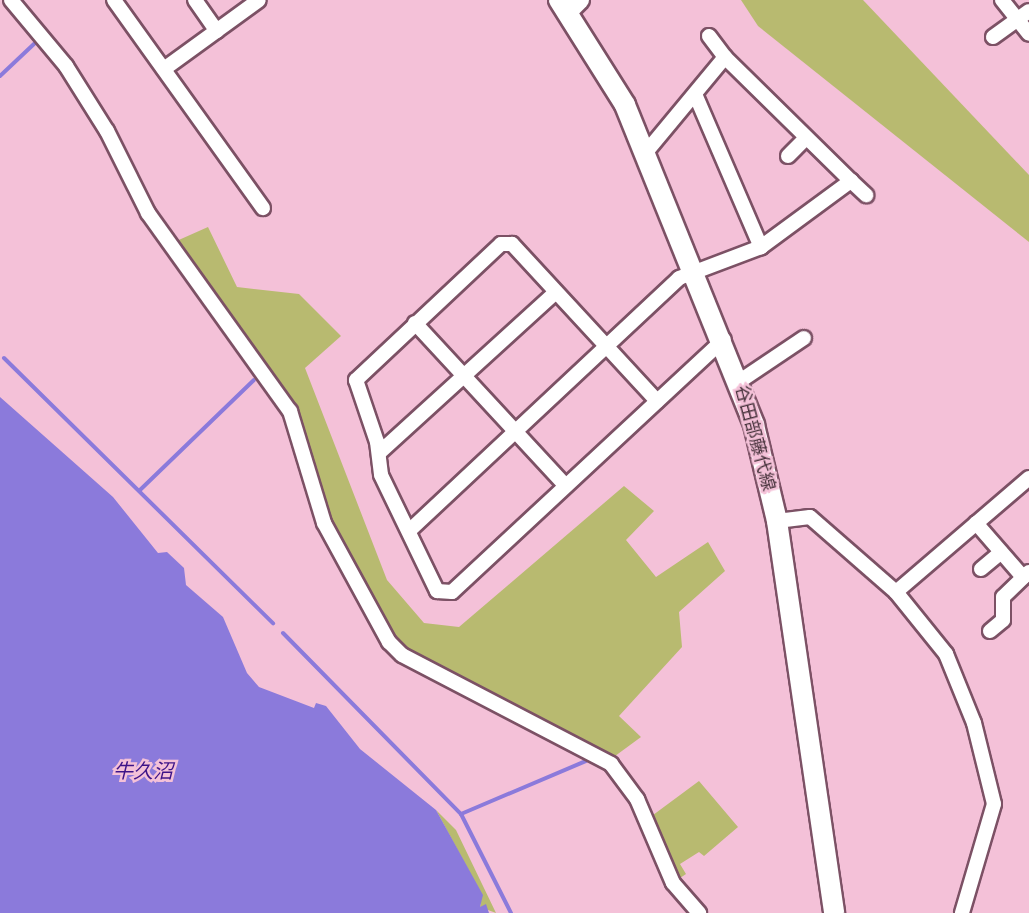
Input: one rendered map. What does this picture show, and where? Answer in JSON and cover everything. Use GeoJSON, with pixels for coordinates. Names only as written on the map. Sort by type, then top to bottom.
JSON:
{"type":"FeatureCollection","features":[{"type":"Feature","properties":{"kind":"main road","name":"谷田部藤代線"},"geometry":{"type":"LineString","coordinates":[[569,4],[614,86],[646,152],[740,381],[777,521],[834,913]]}},
{"type":"Feature","properties":{"kind":"street"},"geometry":{"type":"LineString","coordinates":[[11,0],[66,66],[148,213],[290,411],[324,523],[389,642],[402,655],[611,764],[637,799],[673,883],[699,913]]}},
{"type":"Feature","properties":{"kind":"street"},"geometry":{"type":"LineString","coordinates":[[114,0],[263,208]]}},
{"type":"Feature","properties":{"kind":"street"},"geometry":{"type":"LineString","coordinates":[[195,0],[217,31]]}},
{"type":"Feature","properties":{"kind":"street"},"geometry":{"type":"LineString","coordinates":[[164,69],[259,0]]}},
{"type":"Feature","properties":{"kind":"street"},"geometry":{"type":"LineString","coordinates":[[1002,0],[1029,34]]}},
{"type":"Feature","properties":{"kind":"street"},"geometry":{"type":"LineString","coordinates":[[993,37],[1029,10]]}},
{"type":"Feature","properties":{"kind":"street"},"geometry":{"type":"LineString","coordinates":[[710,36],[725,57],[866,195]]}},
{"type":"Feature","properties":{"kind":"street"},"geometry":{"type":"LineString","coordinates":[[646,152],[725,57]]}},
{"type":"Feature","properties":{"kind":"street"},"geometry":{"type":"LineString","coordinates":[[695,94],[761,247]]}},
{"type":"Feature","properties":{"kind":"street"},"geometry":{"type":"LineString","coordinates":[[788,156],[806,138]]}},
{"type":"Feature","properties":{"kind":"street"},"geometry":{"type":"LineString","coordinates":[[409,531],[679,278],[761,247],[851,181]]}},
{"type":"Feature","properties":{"kind":"street"},"geometry":{"type":"LineString","coordinates":[[657,400],[512,244],[501,244],[356,380],[378,453],[381,475],[437,591],[452,592],[723,339]]}},
{"type":"Feature","properties":{"kind":"street"},"geometry":{"type":"LineString","coordinates":[[378,453],[465,377],[556,292]]}},
{"type":"Feature","properties":{"kind":"street"},"geometry":{"type":"LineString","coordinates":[[415,323],[565,485]]}},
{"type":"Feature","properties":{"kind":"street"},"geometry":{"type":"LineString","coordinates":[[740,381],[804,338]]}},
{"type":"Feature","properties":{"kind":"street"},"geometry":{"type":"LineString","coordinates":[[896,592],[1029,478]]}},
{"type":"Feature","properties":{"kind":"street"},"geometry":{"type":"LineString","coordinates":[[777,521],[810,517],[896,592],[946,654],[974,723],[992,792],[990,827],[962,913]]}},
{"type":"Feature","properties":{"kind":"street"},"geometry":{"type":"LineString","coordinates":[[976,523],[1001,552],[1026,574],[1003,597],[1003,620],[990,631]]}},
{"type":"Feature","properties":{"kind":"street"},"geometry":{"type":"LineString","coordinates":[[981,569],[1001,552]]}},
{"type":"Feature","properties":{"kind":"green space"},"geometry":{"type":"Polygon","coordinates":[[[741,0],[863,0],[1029,175],[1029,242],[758,26],[741,0]]]}},
{"type":"Feature","properties":{"kind":"green space"},"geometry":{"type":"Polygon","coordinates":[[[208,227],[237,287],[299,294],[341,336],[305,368],[387,580],[424,623],[459,627],[624,486],[654,511],[626,540],[656,577],[708,542],[725,571],[679,612],[682,647],[619,716],[641,737],[611,759],[396,643],[327,518],[296,412],[273,373],[172,243],[208,227]]]}},
{"type":"Feature","properties":{"kind":"green space"},"geometry":{"type":"Polygon","coordinates":[[[699,781],[738,827],[704,856],[699,852],[680,864],[686,874],[677,880],[649,818],[699,781]]]}},
{"type":"Feature","properties":{"kind":"green space"},"geometry":{"type":"Polygon","coordinates":[[[436,810],[456,830],[496,913],[480,907],[482,895],[436,810]]]}},
{"type":"Feature","properties":{"kind":"water","name":"牛久沼"},"geometry":{"type":"Polygon","coordinates":[[[0,397],[113,497],[158,553],[167,552],[184,568],[186,585],[223,617],[247,673],[259,687],[314,708],[316,703],[326,706],[360,749],[436,810],[483,895],[480,907],[486,904],[489,913],[0,913],[0,397]]]}},
{"type":"Feature","properties":{"kind":"waterway"},"geometry":{"type":"LineString","coordinates":[[0,76],[34,44]]}},
{"type":"Feature","properties":{"kind":"waterway"},"geometry":{"type":"LineString","coordinates":[[4,358],[273,623]]}},
{"type":"Feature","properties":{"kind":"waterway"},"geometry":{"type":"LineString","coordinates":[[140,490],[254,380]]}},
{"type":"Feature","properties":{"kind":"waterway"},"geometry":{"type":"LineString","coordinates":[[283,633],[461,814],[511,913]]}},
{"type":"Feature","properties":{"kind":"waterway"},"geometry":{"type":"LineString","coordinates":[[461,814],[586,761]]}}]}
